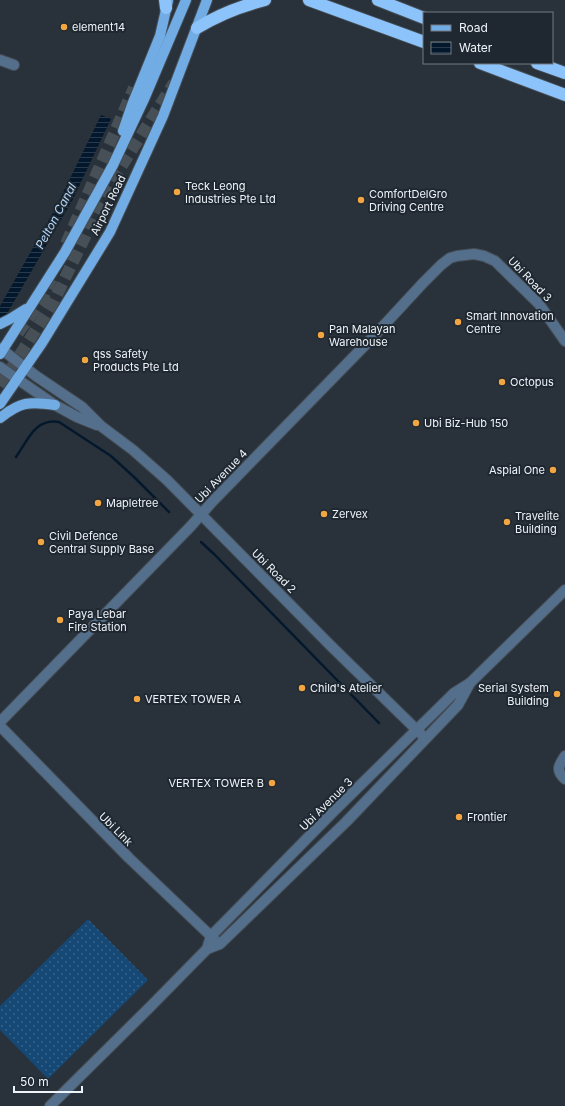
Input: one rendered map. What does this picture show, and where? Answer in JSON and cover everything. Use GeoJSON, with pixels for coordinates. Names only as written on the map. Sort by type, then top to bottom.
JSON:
{"type":"FeatureCollection","features":[{"type":"Feature","properties":{"kind":"highway"},"geometry":{"type":"LineString","coordinates":[[197,28],[211,19],[265,0]]}},
{"type":"Feature","properties":{"kind":"highway"},"geometry":{"type":"LineString","coordinates":[[307,0],[423,42]]}},
{"type":"Feature","properties":{"kind":"highway"},"geometry":{"type":"LineString","coordinates":[[378,0],[423,18]]}},
{"type":"Feature","properties":{"kind":"highway"},"geometry":{"type":"LineString","coordinates":[[483,64],[565,96]]}},
{"type":"Feature","properties":{"kind":"highway"},"geometry":{"type":"LineString","coordinates":[[540,64],[565,73]]}},
{"type":"Feature","properties":{"kind":"main road","name":"Airport Road"},"geometry":{"type":"LineString","coordinates":[[1,351],[65,252],[112,165],[145,97],[186,0]]}},
{"type":"Feature","properties":{"kind":"main road","name":"Airport Road"},"geometry":{"type":"LineString","coordinates":[[0,404],[64,308],[110,232],[163,116],[207,0]]}},
{"type":"Feature","properties":{"kind":"main road","name":"Airport Road"},"geometry":{"type":"LineString","coordinates":[[112,165],[132,104],[160,36],[167,3]]}},
{"type":"Feature","properties":{"kind":"main road"},"geometry":{"type":"LineString","coordinates":[[0,324],[20,314],[32,305]]}},
{"type":"Feature","properties":{"kind":"main road"},"geometry":{"type":"LineString","coordinates":[[0,418],[11,409],[22,404],[42,403],[55,405]]}},
{"type":"Feature","properties":{"kind":"street"},"geometry":{"type":"LineString","coordinates":[[0,60],[14,65]]}},
{"type":"Feature","properties":{"kind":"street","name":"Ubi Road 3"},"geometry":{"type":"LineString","coordinates":[[464,254],[484,256],[495,261],[539,304],[565,341]]}},
{"type":"Feature","properties":{"kind":"street","name":"Ubi Avenue 4"},"geometry":{"type":"LineString","coordinates":[[0,722],[441,265],[450,258],[464,254]]}},
{"type":"Feature","properties":{"kind":"street","name":"Ubi Road 2"},"geometry":{"type":"LineString","coordinates":[[1,351],[82,407],[101,426],[133,450],[202,514],[284,599],[425,738]]}},
{"type":"Feature","properties":{"kind":"street","name":"Ubi Road 2"},"geometry":{"type":"LineString","coordinates":[[0,367],[55,405],[101,426]]}},
{"type":"Feature","properties":{"kind":"street","name":"Ubi Avenue 3"},"geometry":{"type":"LineString","coordinates":[[207,949],[211,936],[257,888],[454,693],[470,684],[565,590]]}},
{"type":"Feature","properties":{"kind":"street","name":"Ubi Avenue 3"},"geometry":{"type":"LineString","coordinates":[[50,1106],[207,949],[220,944],[346,822],[458,705],[470,684]]}},
{"type":"Feature","properties":{"kind":"street","name":"Ubi Link"},"geometry":{"type":"LineString","coordinates":[[0,726],[133,862],[220,944]]}},
{"type":"Feature","properties":{"kind":"street"},"geometry":{"type":"LineString","coordinates":[[565,756],[558,768],[561,775],[565,779]]}},
{"type":"Feature","properties":{"kind":"shaded area"},"geometry":{"type":"Polygon","coordinates":[[[88,919],[148,980],[48,1079],[0,1030],[0,1006],[88,919]]]}},
{"type":"Feature","properties":{"kind":"water","name":"Pelton Canal"},"geometry":{"type":"Polygon","coordinates":[[[101,115],[111,119],[73,199],[0,326],[0,306],[55,209],[101,115]]]}},
{"type":"Feature","properties":{"kind":"waterway"},"geometry":{"type":"LineString","coordinates":[[16,457],[29,437],[38,427],[44,423],[59,422],[111,456],[169,512]]}},
{"type":"Feature","properties":{"kind":"waterway"},"geometry":{"type":"LineString","coordinates":[[201,542],[379,723]]}},
{"type":"Feature","properties":{"kind":"tunnel"},"geometry":{"type":"LineString","coordinates":[[0,386],[53,303],[111,183],[174,83]]}},
{"type":"Feature","properties":{"kind":"tunnel"},"geometry":{"type":"LineString","coordinates":[[66,244],[134,88]]}},
{"type":"Feature","properties":{"kind":"tunnel"},"geometry":{"type":"LineString","coordinates":[[18,333],[42,300],[51,279]]}},
{"type":"Feature","properties":{"kind":"place","name":"element14"},"geometry":{"type":"Point","coordinates":[64,27]}},
{"type":"Feature","properties":{"kind":"place","name":"Teck Leong Industries Pte Ltd"},"geometry":{"type":"Point","coordinates":[177,192]}},
{"type":"Feature","properties":{"kind":"place","name":"ComfortDelGro Driving Centre"},"geometry":{"type":"Point","coordinates":[361,200]}},
{"type":"Feature","properties":{"kind":"place","name":"Smart Innovation Centre"},"geometry":{"type":"Point","coordinates":[458,322]}},
{"type":"Feature","properties":{"kind":"place","name":"Pan Malayan Warehouse"},"geometry":{"type":"Point","coordinates":[321,335]}},
{"type":"Feature","properties":{"kind":"place","name":"qss Safety Products Pte Ltd"},"geometry":{"type":"Point","coordinates":[85,360]}},
{"type":"Feature","properties":{"kind":"place","name":"Octopus"},"geometry":{"type":"Point","coordinates":[502,382]}},
{"type":"Feature","properties":{"kind":"place","name":"Ubi Biz-Hub 150"},"geometry":{"type":"Point","coordinates":[416,423]}},
{"type":"Feature","properties":{"kind":"place","name":"Aspial One"},"geometry":{"type":"Point","coordinates":[553,470]}},
{"type":"Feature","properties":{"kind":"place","name":"Mapletree"},"geometry":{"type":"Point","coordinates":[98,503]}},
{"type":"Feature","properties":{"kind":"place","name":"Zervex"},"geometry":{"type":"Point","coordinates":[324,514]}},
{"type":"Feature","properties":{"kind":"place","name":"Travelite Building"},"geometry":{"type":"Point","coordinates":[507,522]}},
{"type":"Feature","properties":{"kind":"place","name":"Civil Defence Central Supply Base"},"geometry":{"type":"Point","coordinates":[41,542]}},
{"type":"Feature","properties":{"kind":"place","name":"Paya Lebar Fire Station"},"geometry":{"type":"Point","coordinates":[60,620]}},
{"type":"Feature","properties":{"kind":"place","name":"Child's Atelier"},"geometry":{"type":"Point","coordinates":[302,688]}},
{"type":"Feature","properties":{"kind":"place","name":"Serial System Building"},"geometry":{"type":"Point","coordinates":[557,694]}},
{"type":"Feature","properties":{"kind":"place","name":"VERTEX TOWER A"},"geometry":{"type":"Point","coordinates":[137,699]}},
{"type":"Feature","properties":{"kind":"place","name":"VERTEX TOWER B"},"geometry":{"type":"Point","coordinates":[272,783]}},
{"type":"Feature","properties":{"kind":"place","name":"Frontier"},"geometry":{"type":"Point","coordinates":[459,817]}}]}
